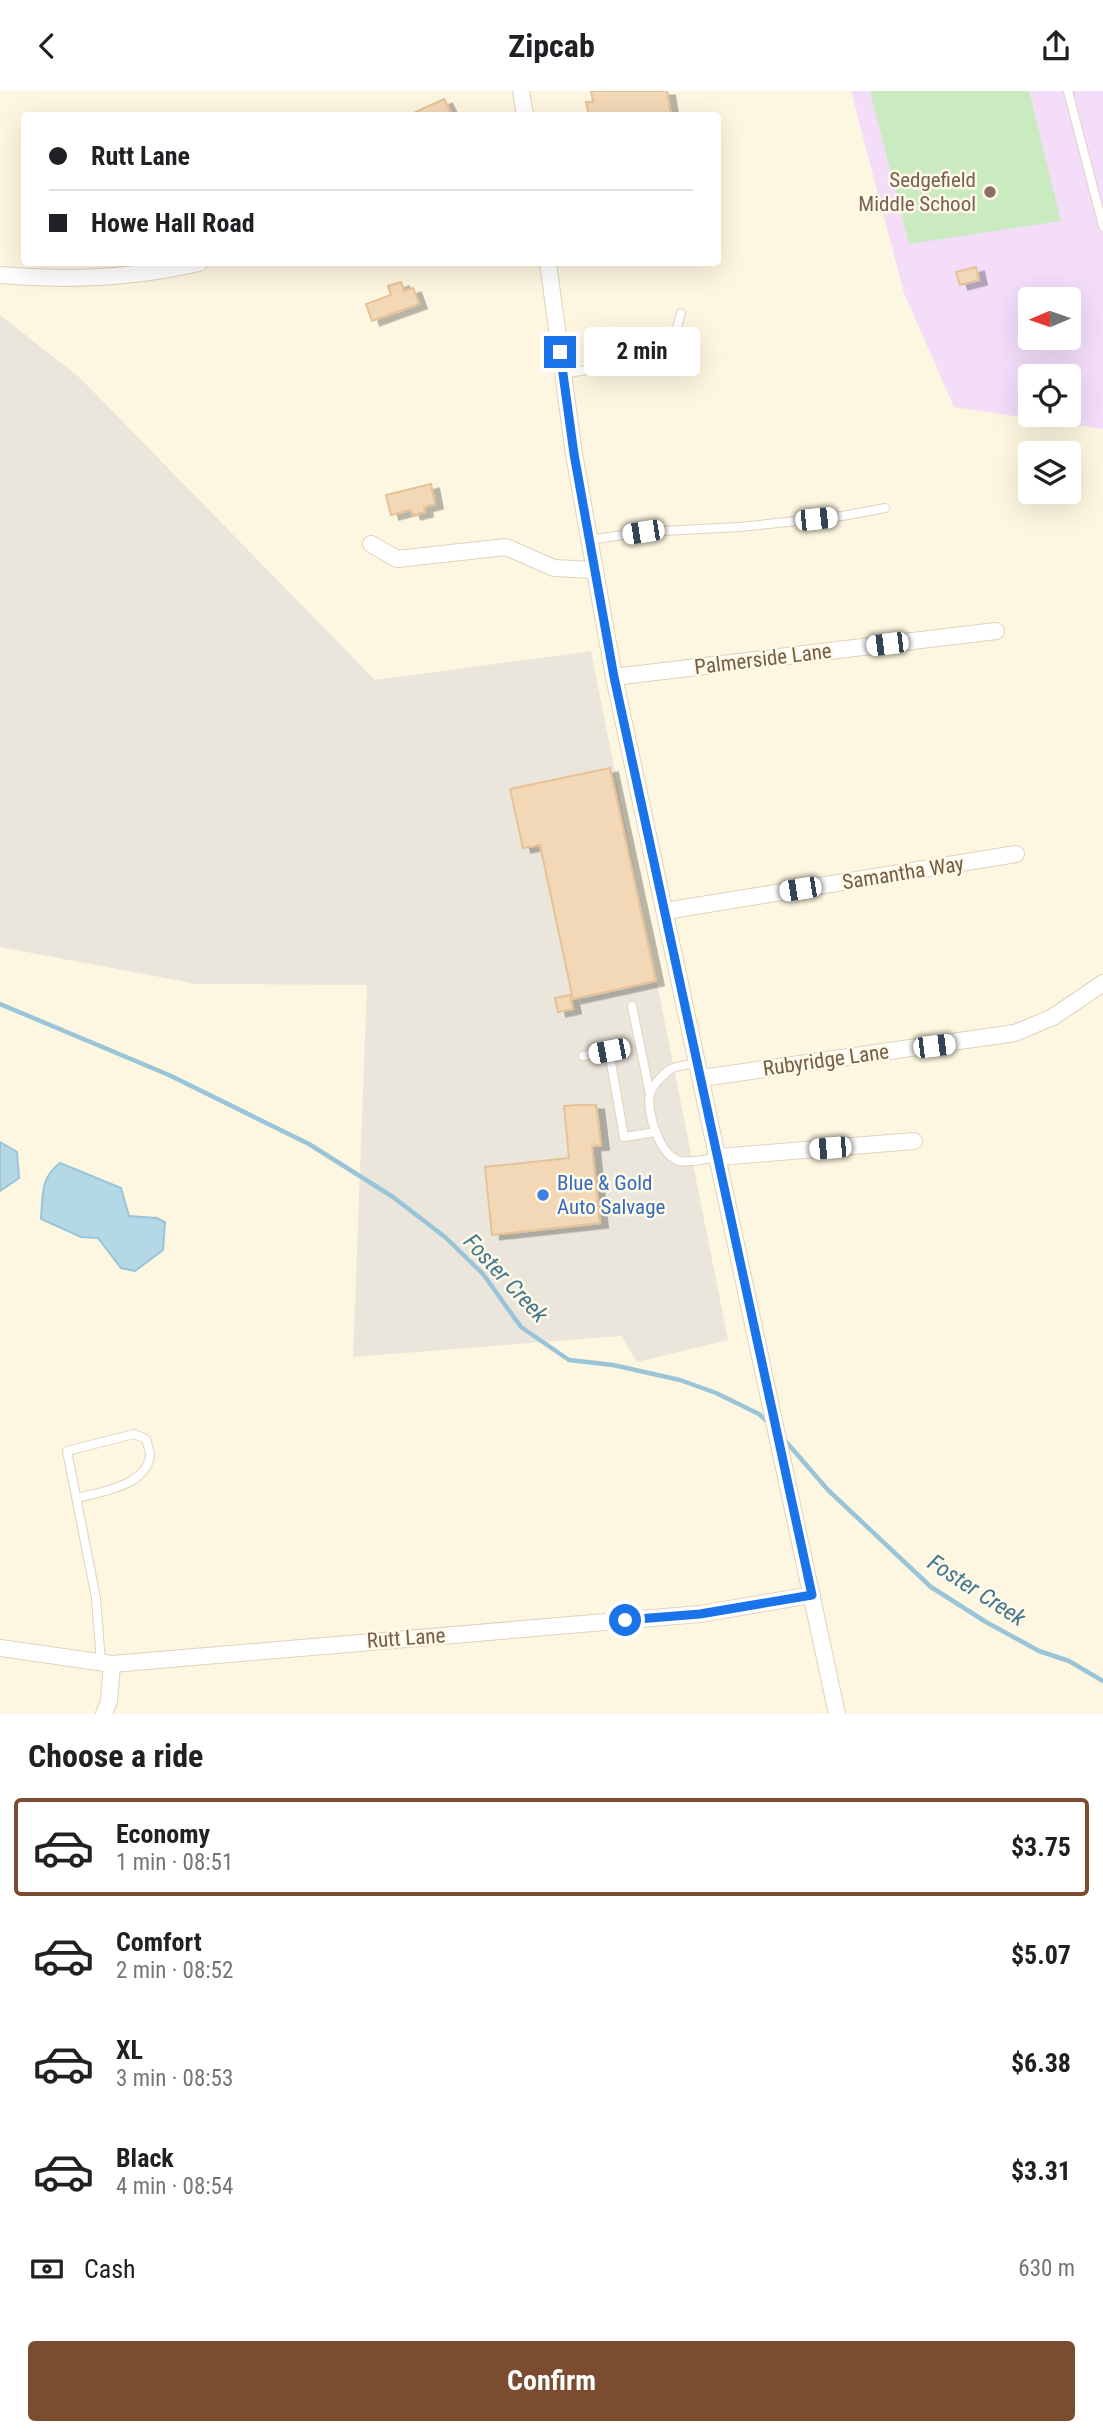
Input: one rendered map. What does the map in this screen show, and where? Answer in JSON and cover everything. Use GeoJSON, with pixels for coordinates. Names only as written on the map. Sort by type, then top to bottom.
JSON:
{"type":"FeatureCollection","features":[{"type":"Feature","properties":{"kind":"street"},"geometry":{"type":"LineString","coordinates":[[521,91],[524,112]]}},
{"type":"Feature","properties":{"kind":"street"},"geometry":{"type":"LineString","coordinates":[[0,275],[76,279],[161,271],[185,266]]}},
{"type":"Feature","properties":{"kind":"street"},"geometry":{"type":"LineString","coordinates":[[548,266],[589,540],[614,677],[837,1714]]}},
{"type":"Feature","properties":{"kind":"street"},"geometry":{"type":"LineString","coordinates":[[371,544],[397,559],[506,547],[554,568],[594,570]]}},
{"type":"Feature","properties":{"kind":"street","name":"Palmerside Lane"},"geometry":{"type":"LineString","coordinates":[[614,677],[996,631]]}},
{"type":"Feature","properties":{"kind":"street","name":"Samantha Way"},"geometry":{"type":"LineString","coordinates":[[665,911],[1016,854]]}},
{"type":"Feature","properties":{"kind":"street","name":"Rubyridge Lane"},"geometry":{"type":"LineString","coordinates":[[700,1071],[1015,1033],[1053,1017],[1103,983]]}},
{"type":"Feature","properties":{"kind":"street"},"geometry":{"type":"LineString","coordinates":[[719,1157],[914,1141]]}},
{"type":"Feature","properties":{"kind":"street","name":"Rutt Lane"},"geometry":{"type":"LineString","coordinates":[[0,1648],[106,1663],[700,1614],[812,1595]]}},
{"type":"Feature","properties":{"kind":"street"},"geometry":{"type":"LineString","coordinates":[[104,1714],[109,1701],[106,1663]]}},
{"type":"Feature","properties":{"kind":"lane"},"geometry":{"type":"LineString","coordinates":[[1068,91],[1103,226]]}},
{"type":"Feature","properties":{"kind":"lane"},"geometry":{"type":"LineString","coordinates":[[563,374],[622,363],[657,348],[675,333],[681,313]]}},
{"type":"Feature","properties":{"kind":"lane"},"geometry":{"type":"LineString","coordinates":[[589,540],[643,532],[740,527],[842,516],[885,507]]}},
{"type":"Feature","properties":{"kind":"lane"},"geometry":{"type":"LineString","coordinates":[[632,1006],[660,1145],[680,1161],[719,1157]]}},
{"type":"Feature","properties":{"kind":"lane"},"geometry":{"type":"LineString","coordinates":[[583,1056],[609,1051],[624,1137],[656,1132]]}},
{"type":"Feature","properties":{"kind":"lane"},"geometry":{"type":"LineString","coordinates":[[650,1094],[658,1081],[671,1069],[700,1071]]}},
{"type":"Feature","properties":{"kind":"lane"},"geometry":{"type":"LineString","coordinates":[[77,1497],[130,1484],[150,1456],[146,1439],[134,1434],[68,1451],[106,1663]]}},
{"type":"Feature","properties":{"kind":"shaded area","name":"Sedgefield Middle School"},"geometry":{"type":"Polygon","coordinates":[[[851,91],[1103,91],[1103,429],[1081,426],[1081,364],[1018,364],[1018,416],[954,407],[904,293],[851,91]]]}},
{"type":"Feature","properties":{"kind":"shaded area"},"geometry":{"type":"Polygon","coordinates":[[[0,315],[80,378],[375,680],[591,651],[728,1340],[637,1362],[621,1336],[353,1357],[367,985],[197,984],[0,947],[0,315]]]}},
{"type":"Feature","properties":{"kind":"green space"},"geometry":{"type":"Polygon","coordinates":[[[870,91],[1029,91],[1061,221],[909,244],[870,91]]]}},
{"type":"Feature","properties":{"kind":"water"},"geometry":{"type":"Polygon","coordinates":[[[0,1142],[17,1152],[19,1178],[0,1191],[0,1142]]]}},
{"type":"Feature","properties":{"kind":"water"},"geometry":{"type":"Polygon","coordinates":[[[60,1163],[121,1188],[129,1216],[157,1218],[165,1222],[163,1250],[135,1271],[121,1268],[98,1238],[81,1237],[41,1219],[46,1181],[60,1163]]]}},
{"type":"Feature","properties":{"kind":"building"},"geometry":{"type":"Polygon","coordinates":[[[591,91],[667,91],[670,112],[588,112],[586,102],[593,102],[591,91]]]}},
{"type":"Feature","properties":{"kind":"building"},"geometry":{"type":"Polygon","coordinates":[[[444,99],[450,112],[416,112],[444,99]]]}},
{"type":"Feature","properties":{"kind":"building"},"geometry":{"type":"Polygon","coordinates":[[[976,267],[979,280],[960,285],[956,272],[976,267]]]}},
{"type":"Feature","properties":{"kind":"building"},"geometry":{"type":"Polygon","coordinates":[[[401,282],[404,291],[413,288],[419,304],[372,321],[366,304],[391,295],[388,286],[401,282]]]}},
{"type":"Feature","properties":{"kind":"building"},"geometry":{"type":"Polygon","coordinates":[[[431,484],[435,504],[424,507],[425,512],[413,515],[411,510],[391,515],[386,495],[431,484]]]}},
{"type":"Feature","properties":{"kind":"building"},"geometry":{"type":"Polygon","coordinates":[[[610,768],[656,981],[573,999],[540,845],[523,848],[510,789],[610,768]]]}},
{"type":"Feature","properties":{"kind":"building"},"geometry":{"type":"Polygon","coordinates":[[[570,995],[573,1009],[558,1012],[555,998],[570,995]]]}},
{"type":"Feature","properties":{"kind":"building","name":"Blue & Gold Auto Salvage"},"geometry":{"type":"Polygon","coordinates":[[[596,1105],[601,1145],[592,1146],[600,1223],[492,1235],[485,1167],[569,1158],[564,1106],[596,1105]]]}},
{"type":"Feature","properties":{"kind":"waterway","name":"Foster Creek"},"geometry":{"type":"LineString","coordinates":[[0,1004],[169,1075],[309,1144],[393,1197],[445,1237],[483,1274],[521,1327],[569,1360],[613,1365],[680,1380],[716,1393],[759,1414],[769,1423]]}},
{"type":"Feature","properties":{"kind":"waterway","name":"Foster Creek"},"geometry":{"type":"LineString","coordinates":[[782,1437],[828,1490],[931,1587],[1039,1651],[1069,1661],[1103,1681]]}},
{"type":"Feature","properties":{"kind":"place","name":"Sedgefield Middle School"},"geometry":{"type":"Point","coordinates":[990,192]}},
{"type":"Feature","properties":{"kind":"place","name":"Blue & Gold Auto Salvage"},"geometry":{"type":"Point","coordinates":[543,1195]}},
{"type":"Feature","properties":{"kind":"route"},"geometry":{"type":"LineString","coordinates":[[560,352],[574,454],[614,677],[812,1595],[700,1614],[625,1620]]}}]}
